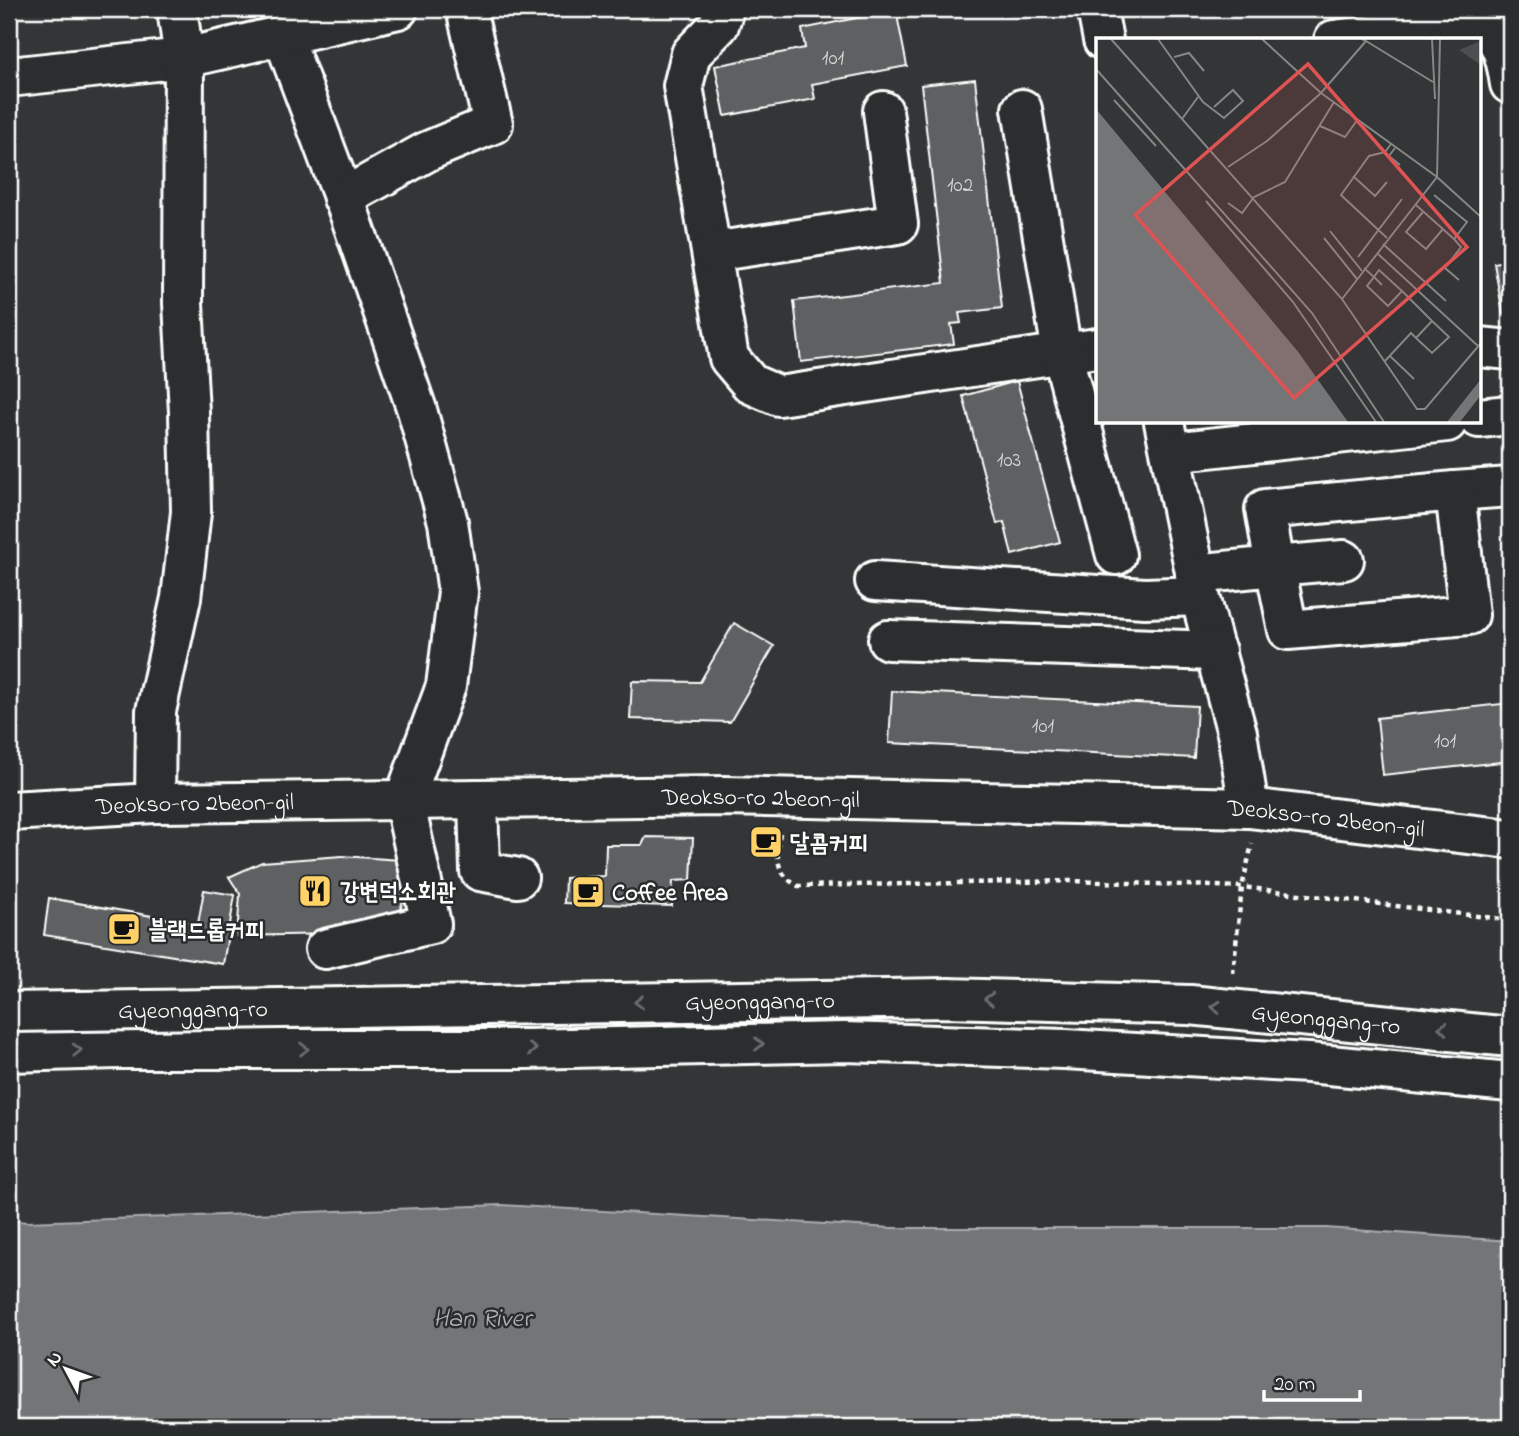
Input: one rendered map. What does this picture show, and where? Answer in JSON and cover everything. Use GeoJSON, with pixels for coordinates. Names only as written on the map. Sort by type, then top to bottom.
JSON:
{"type":"FeatureCollection","features":[{"type":"Feature","properties":{"kind":"street"},"geometry":{"type":"LineString","coordinates":[[155,803],[156,711],[181,598],[191,512],[183,303],[184,58],[177,9]]}},
{"type":"Feature","properties":{"kind":"street"},"geometry":{"type":"LineString","coordinates":[[9,77],[184,58],[398,9]]}},
{"type":"Feature","properties":{"kind":"street"},"geometry":{"type":"LineString","coordinates":[[343,198],[428,151],[493,124],[466,9]]}},
{"type":"Feature","properties":{"kind":"street"},"geometry":{"type":"LineString","coordinates":[[724,9],[719,25],[691,54],[683,86],[729,358],[751,384],[779,396],[1080,351]]}},
{"type":"Feature","properties":{"kind":"street"},"geometry":{"type":"LineString","coordinates":[[1097,9],[1103,38]]}},
{"type":"Feature","properties":{"kind":"street"},"geometry":{"type":"LineString","coordinates":[[1342,38],[1420,18],[1466,22],[1492,32],[1507,58],[1510,84]]}},
{"type":"Feature","properties":{"kind":"street"},"geometry":{"type":"LineString","coordinates":[[283,36],[343,198],[420,422],[449,522],[458,592],[446,686],[404,800],[431,924],[325,949]]}},
{"type":"Feature","properties":{"kind":"street"},"geometry":{"type":"LineString","coordinates":[[1022,109],[1080,351],[1116,555]]}},
{"type":"Feature","properties":{"kind":"street"},"geometry":{"type":"LineString","coordinates":[[712,252],[898,224],[883,111]]}},
{"type":"Feature","properties":{"kind":"street"},"geometry":{"type":"LineString","coordinates":[[1480,347],[1510,350]]}},
{"type":"Feature","properties":{"kind":"street"},"geometry":{"type":"LineString","coordinates":[[1480,418],[1510,415]]}},
{"type":"Feature","properties":{"kind":"street"},"geometry":{"type":"LineString","coordinates":[[1257,809],[1198,585],[1168,437],[1410,424]]}},
{"type":"Feature","properties":{"kind":"street"},"geometry":{"type":"LineString","coordinates":[[1455,491],[1469,615],[1288,630],[1265,509],[1455,491],[1510,487]]}},
{"type":"Feature","properties":{"kind":"street"},"geometry":{"type":"LineString","coordinates":[[876,581],[1145,597],[1275,566],[1344,560]]}},
{"type":"Feature","properties":{"kind":"street"},"geometry":{"type":"LineString","coordinates":[[888,640],[1216,651]]}},
{"type":"Feature","properties":{"kind":"street","name":"Deokso-ro 2beon-gil"},"geometry":{"type":"LineString","coordinates":[[9,811],[155,803],[723,796],[1257,809],[1510,839]]}},
{"type":"Feature","properties":{"kind":"street"},"geometry":{"type":"LineString","coordinates":[[478,799],[480,871],[519,878]]}},
{"type":"Feature","properties":{"kind":"street","name":"Gyeonggang-ro"},"geometry":{"type":"LineString","coordinates":[[9,1012],[948,998],[1190,1005],[1510,1037]]}},
{"type":"Feature","properties":{"kind":"street","name":"Gyeonggang-ro"},"geometry":{"type":"LineString","coordinates":[[9,1052],[119,1049],[526,1049],[844,1042],[1065,1049],[1294,1062],[1510,1082]]}},
{"type":"Feature","properties":{"kind":"path"},"geometry":{"type":"LineString","coordinates":[[1232,981],[1242,887],[1257,809]]}},
{"type":"Feature","properties":{"kind":"path"},"geometry":{"type":"LineString","coordinates":[[781,829],[777,849],[779,866],[786,880],[798,886],[1072,881],[1242,887],[1510,920]]}},
{"type":"Feature","properties":{"kind":"water","name":"Han River"},"geometry":{"type":"Polygon","coordinates":[[[502,1205],[892,1228],[1326,1228],[1510,1241],[1510,1427],[9,1427],[9,1220],[27,1222],[502,1205]]]}},
{"type":"Feature","properties":{"kind":"building"},"geometry":{"type":"Polygon","coordinates":[[[934,9],[965,9],[935,14],[934,9]]]}},
{"type":"Feature","properties":{"kind":"building"},"geometry":{"type":"Polygon","coordinates":[[[1191,9],[1241,9],[1192,17],[1191,9]]]}},
{"type":"Feature","properties":{"kind":"building"},"geometry":{"type":"Polygon","coordinates":[[[1276,9],[1306,9],[1277,14],[1276,9]]]}},
{"type":"Feature","properties":{"kind":"building"},"geometry":{"type":"Polygon","coordinates":[[[896,10],[907,66],[812,84],[815,99],[725,116],[715,66],[805,48],[802,29],[896,10]]]}},
{"type":"Feature","properties":{"kind":"building"},"geometry":{"type":"Polygon","coordinates":[[[975,79],[1002,308],[959,313],[961,323],[951,324],[954,344],[801,362],[794,301],[944,283],[921,85],[975,79]]]}},
{"type":"Feature","properties":{"kind":"building"},"geometry":{"type":"Polygon","coordinates":[[[1510,260],[1510,313],[1503,314],[1494,263],[1510,260]]]}},
{"type":"Feature","properties":{"kind":"building"},"geometry":{"type":"Polygon","coordinates":[[[1017,381],[1060,542],[1012,555],[1004,522],[997,524],[963,396],[1017,381]]]}},
{"type":"Feature","properties":{"kind":"building"},"geometry":{"type":"Polygon","coordinates":[[[734,623],[774,646],[730,722],[630,719],[632,681],[700,682],[734,623]]]}},
{"type":"Feature","properties":{"kind":"building"},"geometry":{"type":"Polygon","coordinates":[[[892,691],[1197,706],[1194,758],[889,743],[892,691]]]}},
{"type":"Feature","properties":{"kind":"building"},"geometry":{"type":"Polygon","coordinates":[[[1510,703],[1510,761],[1383,775],[1377,718],[1510,703]]]}},
{"type":"Feature","properties":{"kind":"building"},"geometry":{"type":"Polygon","coordinates":[[[646,837],[693,838],[691,880],[673,881],[672,906],[564,903],[565,878],[605,876],[606,845],[642,845],[646,837]]]}},
{"type":"Feature","properties":{"kind":"building"},"geometry":{"type":"Polygon","coordinates":[[[342,856],[415,861],[396,924],[337,934],[237,936],[240,894],[229,877],[262,862],[342,856]]]}},
{"type":"Feature","properties":{"kind":"building"},"geometry":{"type":"Polygon","coordinates":[[[204,890],[235,895],[223,964],[44,935],[49,898],[198,924],[204,890]]]}},
{"type":"Feature","properties":{"kind":"place","name":"달콤커피"},"geometry":{"type":"Point","coordinates":[766,842]}},
{"type":"Feature","properties":{"kind":"place","name":"강변덕소회관"},"geometry":{"type":"Point","coordinates":[315,891]}},
{"type":"Feature","properties":{"kind":"place","name":"Coffee Area"},"geometry":{"type":"Point","coordinates":[588,892]}},
{"type":"Feature","properties":{"kind":"place","name":"블랙드롭커피"},"geometry":{"type":"Point","coordinates":[124,929]}}]}
